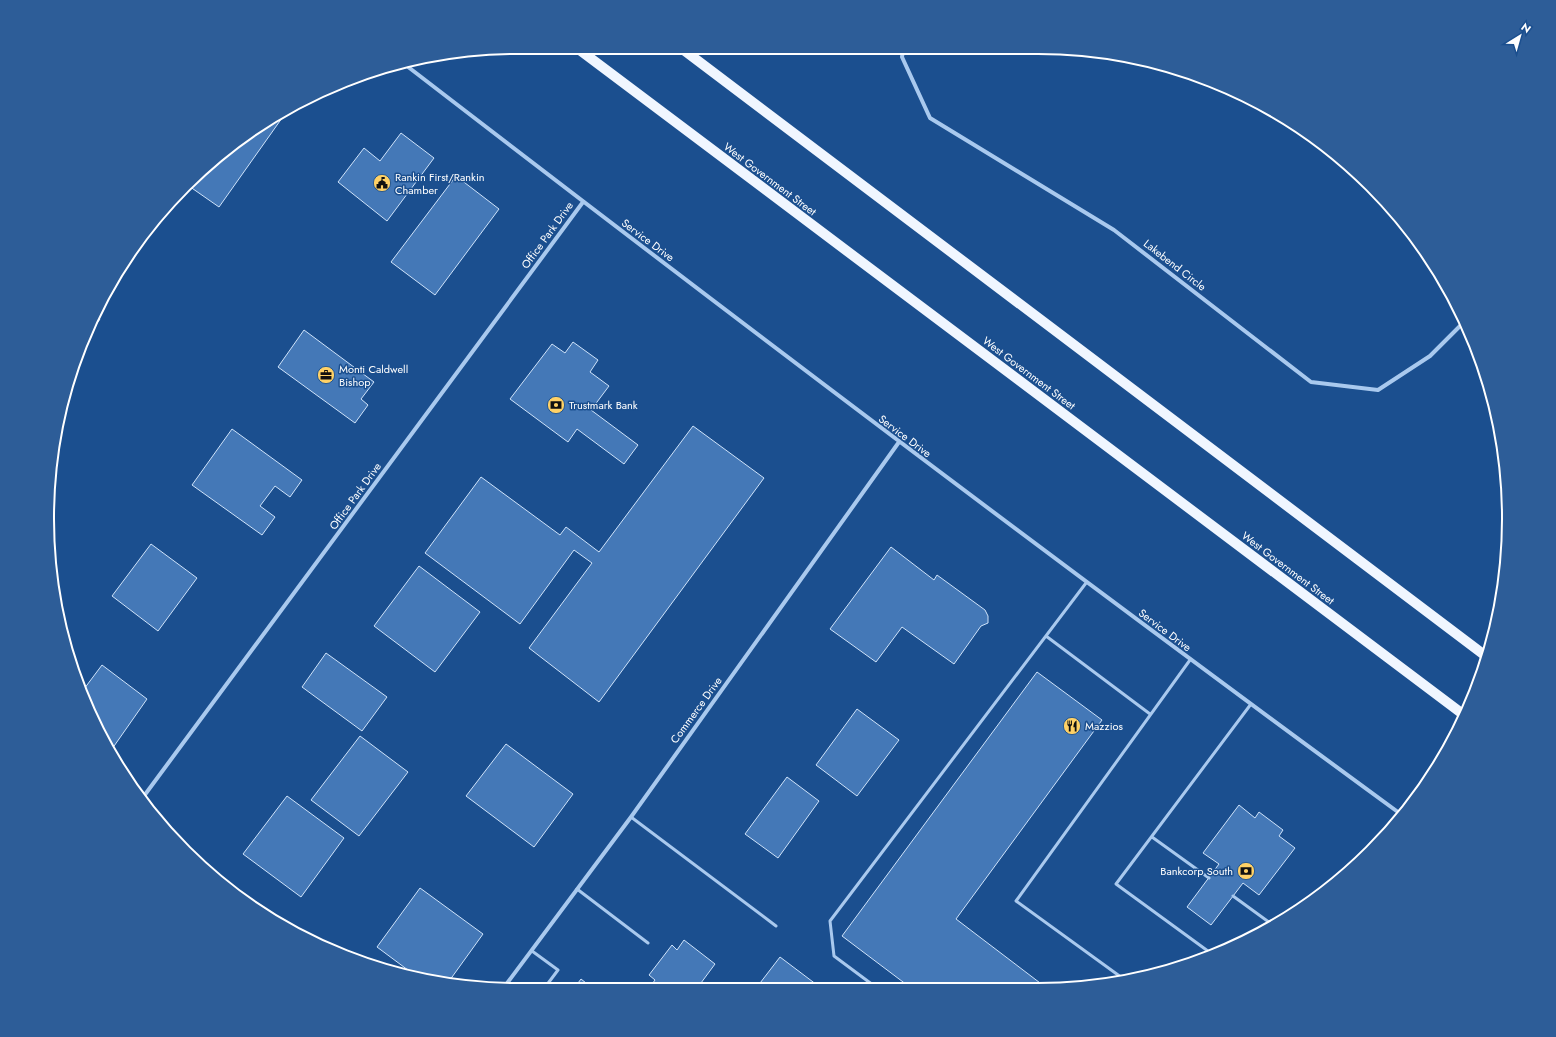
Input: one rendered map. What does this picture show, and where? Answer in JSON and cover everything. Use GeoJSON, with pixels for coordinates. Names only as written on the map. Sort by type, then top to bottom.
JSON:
{"type":"FeatureCollection","features":[{"type":"Feature","properties":{"kind":"main road","name":"West Government Street"},"geometry":{"type":"LineString","coordinates":[[585,54],[1460,712]]}},
{"type":"Feature","properties":{"kind":"main road"},"geometry":{"type":"LineString","coordinates":[[689,54],[1482,653]]}},
{"type":"Feature","properties":{"kind":"street","name":"Lakebend Circle"},"geometry":{"type":"LineString","coordinates":[[902,54],[902,57],[930,118],[1114,230],[1311,382],[1378,390],[1430,356],[1460,326]]}},
{"type":"Feature","properties":{"kind":"street","name":"Service Drive"},"geometry":{"type":"LineString","coordinates":[[409,68],[583,202],[1086,583],[1398,812]]}},
{"type":"Feature","properties":{"kind":"street","name":"Office Park Drive"},"geometry":{"type":"LineString","coordinates":[[145,794],[583,202]]}},
{"type":"Feature","properties":{"kind":"street","name":"Commerce Drive"},"geometry":{"type":"LineString","coordinates":[[508,983],[631,817],[899,442]]}},
{"type":"Feature","properties":{"kind":"lane"},"geometry":{"type":"LineString","coordinates":[[870,983],[834,956],[830,921],[1086,583]]}},
{"type":"Feature","properties":{"kind":"lane"},"geometry":{"type":"LineString","coordinates":[[1046,636],[1150,714]]}},
{"type":"Feature","properties":{"kind":"lane"},"geometry":{"type":"LineString","coordinates":[[1119,976],[1016,901],[1190,660]]}},
{"type":"Feature","properties":{"kind":"lane"},"geometry":{"type":"LineString","coordinates":[[1207,951],[1116,884],[1251,704]]}},
{"type":"Feature","properties":{"kind":"lane"},"geometry":{"type":"LineString","coordinates":[[631,817],[776,926]]}},
{"type":"Feature","properties":{"kind":"lane"},"geometry":{"type":"LineString","coordinates":[[1152,837],[1209,878]]}},
{"type":"Feature","properties":{"kind":"lane"},"geometry":{"type":"LineString","coordinates":[[577,889],[648,943]]}},
{"type":"Feature","properties":{"kind":"lane"},"geometry":{"type":"LineString","coordinates":[[1233,896],[1269,922]]}},
{"type":"Feature","properties":{"kind":"lane"},"geometry":{"type":"LineString","coordinates":[[532,951],[558,970],[548,983]]}},
{"type":"Feature","properties":{"kind":"building"},"geometry":{"type":"Polygon","coordinates":[[[281,119],[219,207],[192,188],[212,169],[236,150],[260,132],[281,119]]]}},
{"type":"Feature","properties":{"kind":"building","name":"Rankin First/Rankin Chamber"},"geometry":{"type":"Polygon","coordinates":[[[401,133],[434,158],[387,221],[338,182],[364,148],[380,161],[401,133]]]}},
{"type":"Feature","properties":{"kind":"building"},"geometry":{"type":"Polygon","coordinates":[[[456,176],[499,209],[435,295],[391,262],[456,176]]]}},
{"type":"Feature","properties":{"kind":"building","name":"Monti Caldwell Bishop"},"geometry":{"type":"Polygon","coordinates":[[[304,330],[374,382],[361,399],[368,405],[355,423],[278,367],[304,330]]]}},
{"type":"Feature","properties":{"kind":"building","name":"Trustmark Bank"},"geometry":{"type":"Polygon","coordinates":[[[573,342],[598,360],[590,372],[609,386],[591,410],[638,445],[624,464],[577,429],[568,442],[510,399],[552,344],[565,353],[573,342]]]}},
{"type":"Feature","properties":{"kind":"building"},"geometry":{"type":"Polygon","coordinates":[[[693,426],[764,478],[599,702],[529,648],[592,563],[574,550],[520,624],[425,553],[481,477],[560,535],[566,527],[599,552],[693,426]]]}},
{"type":"Feature","properties":{"kind":"building"},"geometry":{"type":"Polygon","coordinates":[[[232,429],[302,480],[290,497],[275,486],[260,506],[275,517],[262,535],[192,485],[232,429]]]}},
{"type":"Feature","properties":{"kind":"building"},"geometry":{"type":"Polygon","coordinates":[[[151,544],[197,578],[158,631],[112,596],[151,544]]]}},
{"type":"Feature","properties":{"kind":"building"},"geometry":{"type":"Polygon","coordinates":[[[891,547],[934,580],[937,575],[985,610],[988,616],[988,623],[981,626],[954,664],[902,627],[876,662],[830,629],[891,547]]]}},
{"type":"Feature","properties":{"kind":"building"},"geometry":{"type":"Polygon","coordinates":[[[419,566],[480,612],[435,672],[374,626],[419,566]]]}},
{"type":"Feature","properties":{"kind":"building"},"geometry":{"type":"Polygon","coordinates":[[[326,653],[387,697],[362,731],[302,687],[326,653]]]}},
{"type":"Feature","properties":{"kind":"building"},"geometry":{"type":"Polygon","coordinates":[[[102,665],[147,699],[114,747],[102,724],[86,687],[102,665]]]}},
{"type":"Feature","properties":{"kind":"building"},"geometry":{"type":"Polygon","coordinates":[[[1037,672],[1102,720],[956,919],[1040,983],[904,983],[842,936],[1037,672]]]}},
{"type":"Feature","properties":{"kind":"building"},"geometry":{"type":"Polygon","coordinates":[[[857,709],[899,740],[857,796],[816,765],[857,709]]]}},
{"type":"Feature","properties":{"kind":"building"},"geometry":{"type":"Polygon","coordinates":[[[360,736],[408,772],[359,836],[311,800],[360,736]]]}},
{"type":"Feature","properties":{"kind":"building"},"geometry":{"type":"Polygon","coordinates":[[[506,744],[573,794],[534,847],[466,796],[506,744]]]}},
{"type":"Feature","properties":{"kind":"building"},"geometry":{"type":"Polygon","coordinates":[[[787,777],[819,801],[778,858],[745,834],[787,777]]]}},
{"type":"Feature","properties":{"kind":"building"},"geometry":{"type":"Polygon","coordinates":[[[287,796],[344,838],[301,897],[243,854],[287,796]]]}},
{"type":"Feature","properties":{"kind":"building","name":"Bankcorp South"},"geometry":{"type":"Polygon","coordinates":[[[1239,805],[1255,818],[1259,812],[1283,830],[1279,836],[1295,848],[1259,895],[1243,883],[1211,925],[1187,907],[1219,864],[1203,853],[1239,805]]]}},
{"type":"Feature","properties":{"kind":"building"},"geometry":{"type":"Polygon","coordinates":[[[420,888],[483,934],[451,978],[407,969],[377,947],[420,888]]]}},
{"type":"Feature","properties":{"kind":"building"},"geometry":{"type":"Polygon","coordinates":[[[684,940],[715,964],[701,983],[653,983],[655,980],[649,975],[672,945],[677,950],[684,940]]]}},
{"type":"Feature","properties":{"kind":"building"},"geometry":{"type":"Polygon","coordinates":[[[780,957],[814,983],[760,983],[780,957]]]}},
{"type":"Feature","properties":{"kind":"building"},"geometry":{"type":"Polygon","coordinates":[[[581,979],[586,983],[578,983],[581,979]]]}},
{"type":"Feature","properties":{"kind":"place","name":"Rankin First/Rankin Chamber"},"geometry":{"type":"Point","coordinates":[382,183]}},
{"type":"Feature","properties":{"kind":"place","name":"Monti Caldwell Bishop"},"geometry":{"type":"Point","coordinates":[326,375]}},
{"type":"Feature","properties":{"kind":"place","name":"Trustmark Bank"},"geometry":{"type":"Point","coordinates":[556,405]}},
{"type":"Feature","properties":{"kind":"place","name":"Mazzios"},"geometry":{"type":"Point","coordinates":[1072,726]}},
{"type":"Feature","properties":{"kind":"place","name":"Bankcorp South"},"geometry":{"type":"Point","coordinates":[1246,871]}}]}
